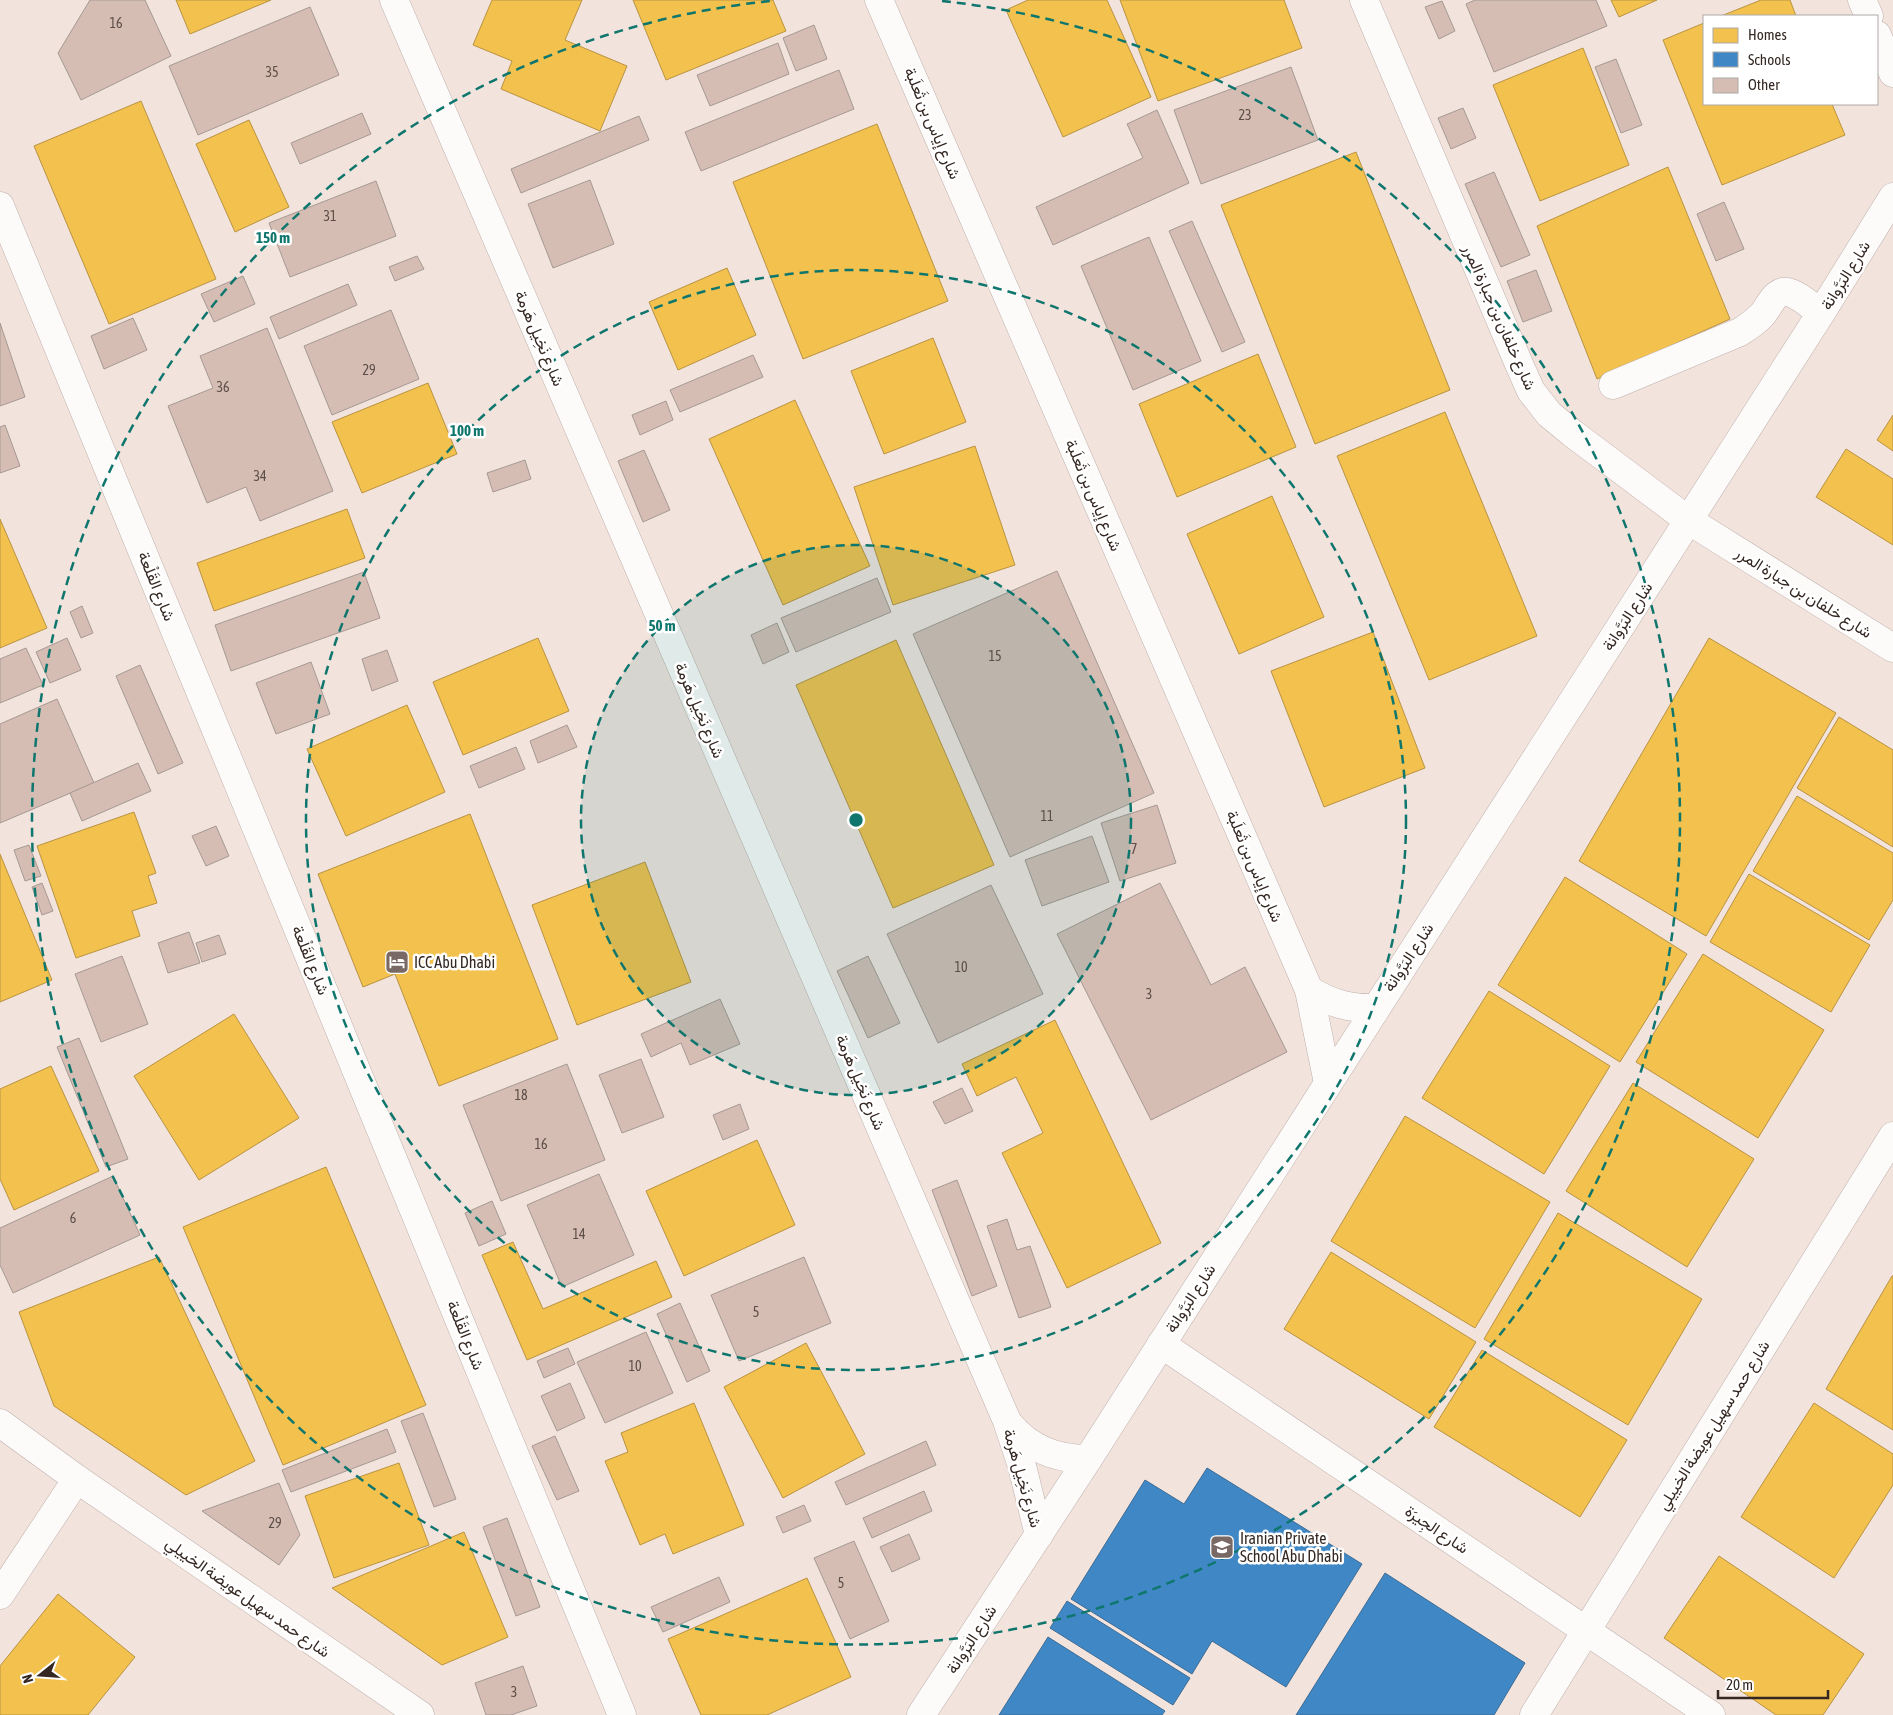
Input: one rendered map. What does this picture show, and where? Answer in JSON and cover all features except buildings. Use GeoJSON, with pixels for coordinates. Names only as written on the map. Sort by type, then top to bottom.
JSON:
{"type":"FeatureCollection","features":[{"type":"Feature","properties":{"kind":"street","name":"شارع نَخِيل هَرمة"},"geometry":{"type":"LineString","coordinates":[[394,0],[1006,1420],[1022,1466],[1039,1535]]}},
{"type":"Feature","properties":{"kind":"street","name":"شارع إياس بن ثَعلَبة"},"geometry":{"type":"LineString","coordinates":[[880,0],[1309,990],[1328,1083]]}},
{"type":"Feature","properties":{"kind":"street","name":"شارع خلفان بن جبارة المرر"},"geometry":{"type":"LineString","coordinates":[[1364,0],[1530,390],[1549,414],[1688,520],[1893,648]]}},
{"type":"Feature","properties":{"kind":"street"},"geometry":{"type":"LineString","coordinates":[[1862,0],[1869,15]]}},
{"type":"Feature","properties":{"kind":"street"},"geometry":{"type":"LineString","coordinates":[[1878,37],[1893,73]]}},
{"type":"Feature","properties":{"kind":"street","name":"شارع البَرَّوانة"},"geometry":{"type":"LineString","coordinates":[[921,1715],[1088,1459],[1893,198]]}},
{"type":"Feature","properties":{"kind":"street","name":"شارع القَلْعة"},"geometry":{"type":"LineString","coordinates":[[0,206],[622,1715]]}},
{"type":"Feature","properties":{"kind":"street"},"geometry":{"type":"LineString","coordinates":[[1613,385],[1740,332],[1754,323],[1773,298],[1780,293],[1794,294],[1821,313]]}},
{"type":"Feature","properties":{"kind":"street"},"geometry":{"type":"LineString","coordinates":[[1309,990],[1347,1007],[1376,1008]]}},
{"type":"Feature","properties":{"kind":"street","name":"شارع حمد سهيل عويضة الخييلي"},"geometry":{"type":"LineString","coordinates":[[1534,1715],[1893,1136]]}},
{"type":"Feature","properties":{"kind":"street","name":"شارع الجِيرَة"},"geometry":{"type":"LineString","coordinates":[[1161,1344],[1711,1715]]}},
{"type":"Feature","properties":{"kind":"street","name":"شارع نَخِيل هَرمة"},"geometry":{"type":"LineString","coordinates":[[1006,1420],[1017,1433],[1042,1451],[1072,1459],[1088,1459]]}},
{"type":"Feature","properties":{"kind":"street","name":"شارع حمد سهيل عويضة الخييلي"},"geometry":{"type":"LineString","coordinates":[[2,1422],[77,1479],[420,1715]]}},
{"type":"Feature","properties":{"kind":"street"},"geometry":{"type":"LineString","coordinates":[[0,1594],[77,1479]]}},
{"type":"Feature","properties":{"kind":"place","name":"ICC Abu Dhabi"},"geometry":{"type":"Point","coordinates":[397,962]}},
{"type":"Feature","properties":{"kind":"place","name":"Iranian Private School Abu Dhabi"},"geometry":{"type":"Point","coordinates":[1222,1547]}}]}
